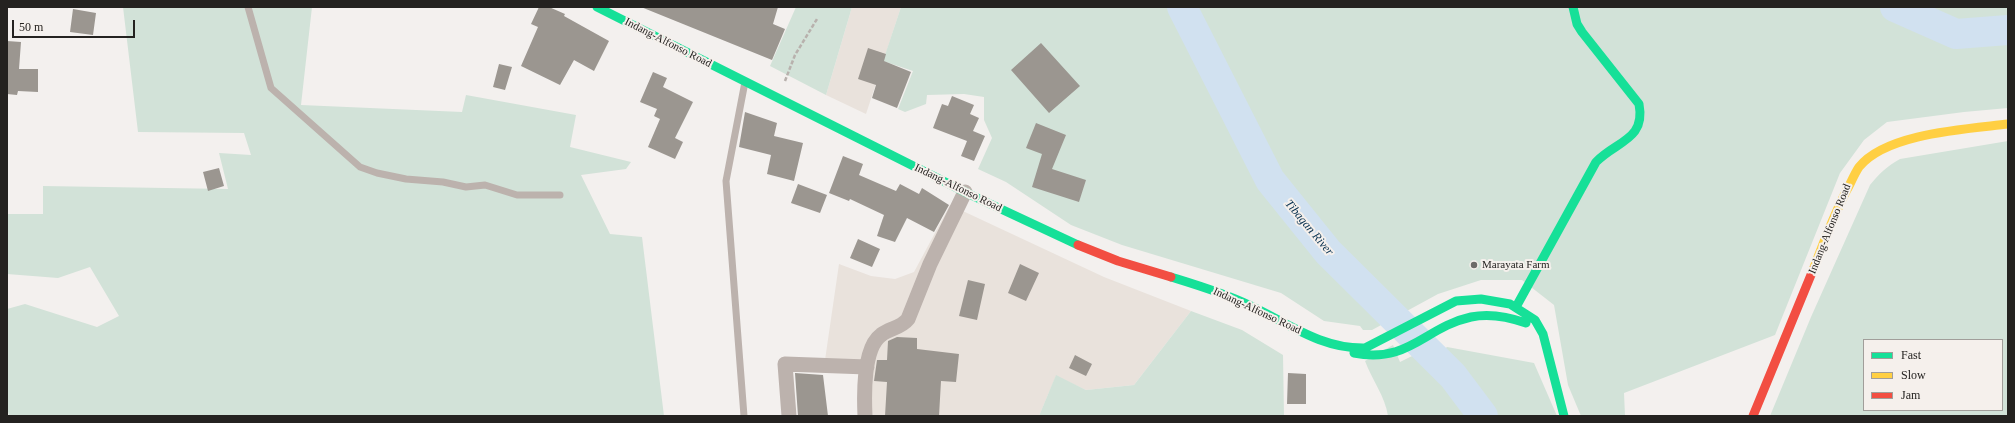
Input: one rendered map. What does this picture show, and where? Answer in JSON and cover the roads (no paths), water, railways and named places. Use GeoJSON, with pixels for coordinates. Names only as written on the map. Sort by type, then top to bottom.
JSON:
{"type":"FeatureCollection","features":[{"type":"Feature","properties":{"kind":"main road","name":"Indang-Alfonso Road"},"geometry":{"type":"LineString","coordinates":[[597,7],[965,192],[1083,247],[1206,287],[1238,300],[1309,335],[1370,357],[1385,357],[1397,353],[1454,323],[1471,317],[1498,316],[1533,325],[1543,334]]}},
{"type":"Feature","properties":{"kind":"main road"},"geometry":{"type":"LineString","coordinates":[[1516,307],[1596,162],[1608,150],[1631,137],[1638,129],[1642,119],[1639,104],[1577,24],[1573,7]]}},
{"type":"Feature","properties":{"kind":"main road","name":"Indang-Alfonso Road"},"geometry":{"type":"LineString","coordinates":[[1753,416],[1788,334],[1840,202],[1859,167],[1880,150],[1913,138],[1942,132],[2008,124]]}},
{"type":"Feature","properties":{"kind":"main road","name":"Indang-Alfonso Road"},"geometry":{"type":"LineString","coordinates":[[1330,343],[1361,348],[1379,341],[1456,301],[1475,298],[1497,301],[1516,307],[1534,320],[1543,334],[1564,416]]}},
{"type":"Feature","properties":{"kind":"street"},"geometry":{"type":"LineString","coordinates":[[865,416],[867,367],[870,350],[878,338],[888,330],[901,325],[909,316],[930,264],[965,192]]}},
{"type":"Feature","properties":{"kind":"street"},"geometry":{"type":"LineString","coordinates":[[789,416],[785,364],[867,367]]}},
{"type":"Feature","properties":{"kind":"lane"},"geometry":{"type":"LineString","coordinates":[[248,7],[271,88],[360,167],[377,173],[406,179],[443,182],[466,187],[485,185],[517,195],[560,195]]}},
{"type":"Feature","properties":{"kind":"lane"},"geometry":{"type":"LineString","coordinates":[[744,416],[726,181],[745,82]]}},
{"type":"Feature","properties":{"kind":"waterway","name":"Tibagan River"},"geometry":{"type":"LineString","coordinates":[[1182,7],[1270,180],[1328,252],[1453,376],[1483,416]]}},
{"type":"Feature","properties":{"kind":"waterway"},"geometry":{"type":"LineString","coordinates":[[1895,7],[1956,34],[2008,30]]}},
{"type":"Feature","properties":{"kind":"place","name":"Marayata Farm"},"geometry":{"type":"Point","coordinates":[1474,265]}}]}
